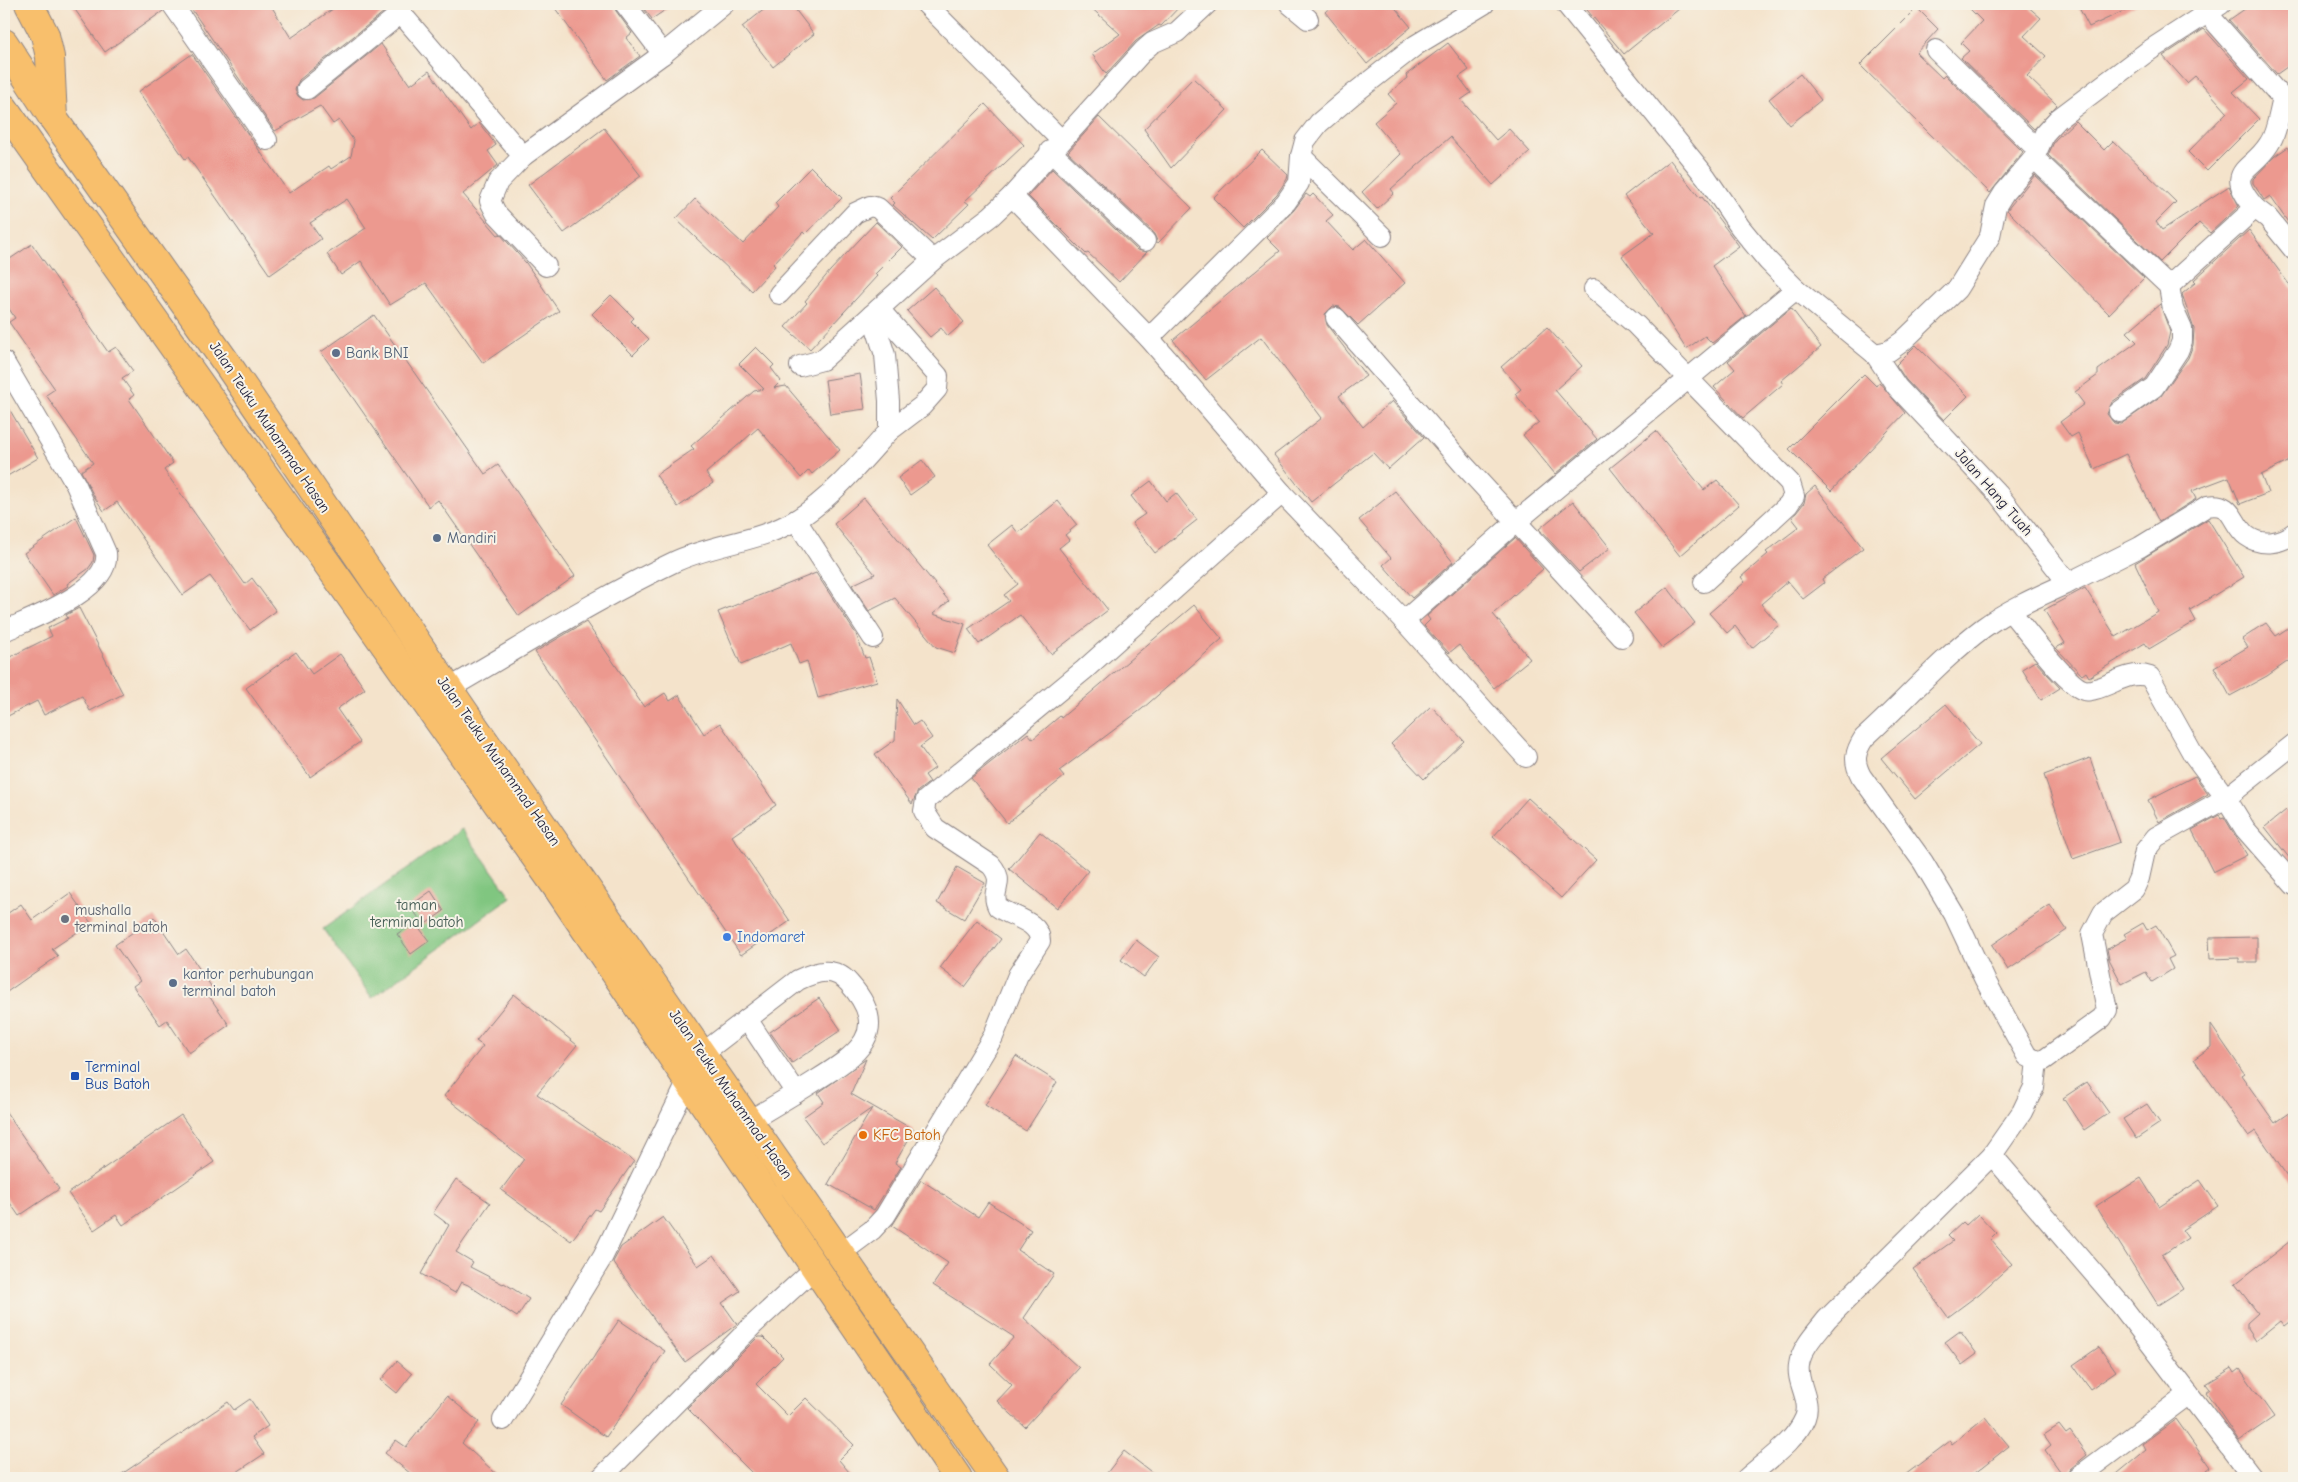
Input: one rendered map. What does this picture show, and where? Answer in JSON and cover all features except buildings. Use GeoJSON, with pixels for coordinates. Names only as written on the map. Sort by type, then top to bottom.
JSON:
{"type":"FeatureCollection","features":[{"type":"Feature","properties":{"kind":"highway"},"geometry":{"type":"LineString","coordinates":[[29,4],[45,35],[50,57],[53,118]]}},
{"type":"Feature","properties":{"kind":"highway","name":"Jalan Teuku Muhammad Hasan"},"geometry":{"type":"LineString","coordinates":[[4,43],[53,118],[230,368],[448,689],[456,722],[477,777],[558,889],[958,1478]]}},
{"type":"Feature","properties":{"kind":"highway","name":"Jalan Teuku Muhammad Hasan"},"geometry":{"type":"LineString","coordinates":[[4,108],[185,365],[456,722],[492,751],[996,1478]]}},
{"type":"Feature","properties":{"kind":"highway"},"geometry":{"type":"LineString","coordinates":[[4,124],[36,153]]}},
{"type":"Feature","properties":{"kind":"highway"},"geometry":{"type":"LineString","coordinates":[[477,777],[492,751]]}},
{"type":"Feature","properties":{"kind":"highway"},"geometry":{"type":"LineString","coordinates":[[477,777],[508,774]]}},
{"type":"Feature","properties":{"kind":"street"},"geometry":{"type":"LineString","coordinates":[[172,4],[268,140]]}},
{"type":"Feature","properties":{"kind":"street"},"geometry":{"type":"LineString","coordinates":[[625,4],[663,54]]}},
{"type":"Feature","properties":{"kind":"street"},"geometry":{"type":"LineString","coordinates":[[546,266],[496,213],[490,201],[498,182],[523,156],[663,54],[724,4]]}},
{"type":"Feature","properties":{"kind":"street"},"geometry":{"type":"LineString","coordinates":[[926,4],[1055,146],[1145,241]]}},
{"type":"Feature","properties":{"kind":"street"},"geometry":{"type":"LineString","coordinates":[[800,366],[822,360],[933,260],[991,216],[1012,196],[1055,146],[1144,50],[1152,43],[1177,32],[1207,4]]}},
{"type":"Feature","properties":{"kind":"street"},"geometry":{"type":"LineString","coordinates":[[1290,4],[1308,19]]}},
{"type":"Feature","properties":{"kind":"street"},"geometry":{"type":"LineString","coordinates":[[1149,338],[1286,202],[1299,183],[1301,156],[1311,132],[1352,94],[1416,45],[1484,4]]}},
{"type":"Feature","properties":{"kind":"street","name":"Jalan Hang Tuah"},"geometry":{"type":"LineString","coordinates":[[1566,4],[1706,176],[1740,227],[1768,261],[1796,289],[1875,354],[1898,387],[1998,494],[2068,583]]}},
{"type":"Feature","properties":{"kind":"street"},"geometry":{"type":"LineString","coordinates":[[1875,354],[1889,350],[1903,341],[1957,289],[1990,236],[1996,206],[2004,193],[2036,154],[2045,133],[2058,119],[2147,52],[2214,8],[2283,99],[2270,144],[2244,170],[2240,179],[2241,190],[2254,208],[2268,218],[2294,250]]}},
{"type":"Feature","properties":{"kind":"street"},"geometry":{"type":"LineString","coordinates":[[308,88],[397,9],[523,156]]}},
{"type":"Feature","properties":{"kind":"street"},"geometry":{"type":"LineString","coordinates":[[1936,50],[2036,154],[2169,286],[2171,304],[2182,329],[2182,341],[2178,351],[2154,387],[2119,412]]}},
{"type":"Feature","properties":{"kind":"street"},"geometry":{"type":"LineString","coordinates":[[1301,156],[1382,236]]}},
{"type":"Feature","properties":{"kind":"street"},"geometry":{"type":"LineString","coordinates":[[1012,196],[1149,338],[1282,493],[1404,621],[1526,757]]}},
{"type":"Feature","properties":{"kind":"street"},"geometry":{"type":"LineString","coordinates":[[779,294],[855,213],[870,206],[878,208],[933,260]]}},
{"type":"Feature","properties":{"kind":"street"},"geometry":{"type":"LineString","coordinates":[[2169,286],[2254,208]]}},
{"type":"Feature","properties":{"kind":"street"},"geometry":{"type":"LineString","coordinates":[[1594,289],[1636,325],[1790,483],[1794,496],[1788,505],[1704,582]]}},
{"type":"Feature","properties":{"kind":"street"},"geometry":{"type":"LineString","coordinates":[[1404,621],[1517,521],[1796,289]]}},
{"type":"Feature","properties":{"kind":"street"},"geometry":{"type":"LineString","coordinates":[[448,689],[676,561],[775,529],[796,520],[856,469],[889,431],[922,406],[936,389],[938,376],[875,312]]}},
{"type":"Feature","properties":{"kind":"street"},"geometry":{"type":"LineString","coordinates":[[875,312],[885,355],[889,401],[889,431]]}},
{"type":"Feature","properties":{"kind":"street"},"geometry":{"type":"LineString","coordinates":[[1336,318],[1463,464],[1622,637]]}},
{"type":"Feature","properties":{"kind":"street"},"geometry":{"type":"LineString","coordinates":[[4,362],[76,485],[102,544],[107,563],[102,574],[93,584],[51,609],[4,631]]}},
{"type":"Feature","properties":{"kind":"street"},"geometry":{"type":"LineString","coordinates":[[841,1253],[872,1230],[885,1216],[993,1037],[1018,974],[1040,941],[1040,937],[1034,927],[998,907],[994,896],[999,883],[996,870],[935,828],[924,811],[926,800],[1084,670],[1282,493]]}},
{"type":"Feature","properties":{"kind":"street"},"geometry":{"type":"LineString","coordinates":[[2294,532],[2278,542],[2264,544],[2247,536],[2228,510],[2216,504],[2207,506],[2140,547],[2011,612],[1984,628],[1956,651],[1864,738],[1856,751],[1855,765],[1923,862],[1954,914],[1985,980],[2027,1056],[2037,1061],[2044,1060],[2095,1024],[2107,1010],[2092,934],[2103,913],[2134,889],[2139,878],[2145,851],[2156,837],[2226,798],[2294,744]]}},
{"type":"Feature","properties":{"kind":"street"},"geometry":{"type":"LineString","coordinates":[[796,520],[873,638]]}},
{"type":"Feature","properties":{"kind":"street"},"geometry":{"type":"LineString","coordinates":[[2011,612],[2068,680],[2084,690],[2095,690],[2127,676],[2140,674],[2150,677],[2194,754],[2226,798],[2245,829],[2294,885]]}},
{"type":"Feature","properties":{"kind":"street"},"geometry":{"type":"LineString","coordinates":[[703,1054],[798,980],[815,972],[830,971],[844,977],[861,997],[869,1018],[867,1036],[858,1051],[842,1064],[749,1120]]}},
{"type":"Feature","properties":{"kind":"street"},"geometry":{"type":"LineString","coordinates":[[747,1019],[796,1093]]}},
{"type":"Feature","properties":{"kind":"street"},"geometry":{"type":"LineString","coordinates":[[1747,1478],[1788,1442],[1806,1416],[1807,1403],[1801,1383],[1799,1365],[1806,1348],[1827,1319],[1992,1155],[2022,1112],[2034,1087],[2037,1061]]}},
{"type":"Feature","properties":{"kind":"street"},"geometry":{"type":"LineString","coordinates":[[503,1420],[603,1256],[688,1081]]}},
{"type":"Feature","properties":{"kind":"street"},"geometry":{"type":"LineString","coordinates":[[1992,1155],[2121,1305],[2253,1478]]}},
{"type":"Feature","properties":{"kind":"street"},"geometry":{"type":"LineString","coordinates":[[601,1478],[753,1325],[815,1268]]}},
{"type":"Feature","properties":{"kind":"street"},"geometry":{"type":"LineString","coordinates":[[2077,1478],[2189,1394]]}},
{"type":"Feature","properties":{"kind":"green space","name":"taman terminal batoh"},"geometry":{"type":"Polygon","coordinates":[[[462,829],[511,897],[372,998],[323,929],[462,829]]]}},
{"type":"Feature","properties":{"kind":"place","name":"Bank BNI"},"geometry":{"type":"Point","coordinates":[336,353]}},
{"type":"Feature","properties":{"kind":"place","name":"Mandiri"},"geometry":{"type":"Point","coordinates":[437,538]}},
{"type":"Feature","properties":{"kind":"place","name":"mushalla terminal batoh"},"geometry":{"type":"Point","coordinates":[65,919]}},
{"type":"Feature","properties":{"kind":"place","name":"Indomaret"},"geometry":{"type":"Point","coordinates":[727,937]}},
{"type":"Feature","properties":{"kind":"place","name":"kantor perhubungan terminal batoh"},"geometry":{"type":"Point","coordinates":[173,983]}},
{"type":"Feature","properties":{"kind":"place","name":"Terminal Bus Batoh"},"geometry":{"type":"Point","coordinates":[75,1076]}},
{"type":"Feature","properties":{"kind":"place","name":"KFC Batoh"},"geometry":{"type":"Point","coordinates":[863,1135]}}]}
